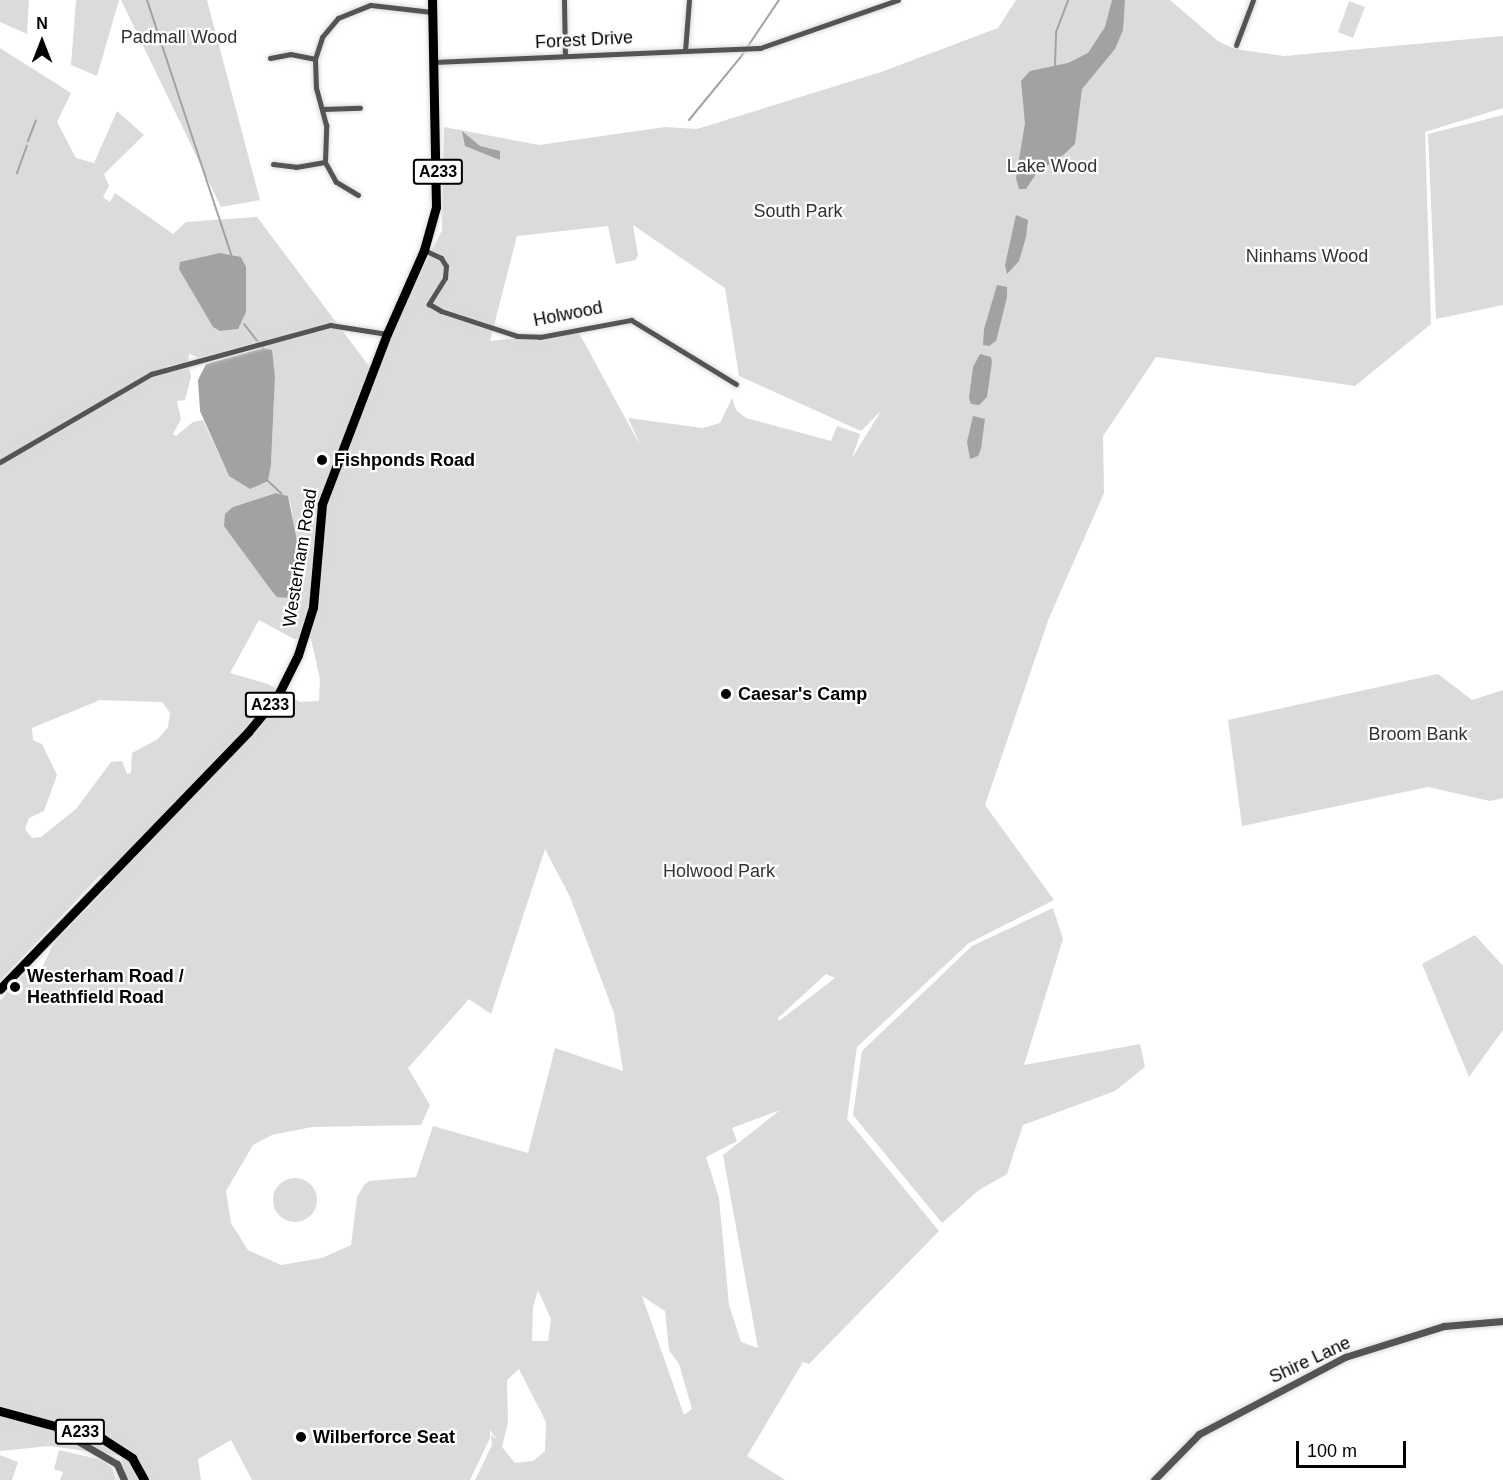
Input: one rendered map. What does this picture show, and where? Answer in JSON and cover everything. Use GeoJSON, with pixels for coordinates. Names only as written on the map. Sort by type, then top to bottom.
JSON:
{"type":"FeatureCollection","features":[{"type":"Feature","properties":{"kind":"main road","name":"Westerham Road"},"geometry":{"type":"LineString","coordinates":[[0,989],[249,732],[277,697],[308,628],[322,504],[387,334],[424,250],[436,207],[438,179],[432,0]]}},
{"type":"Feature","properties":{"kind":"main road","name":"A233"},"geometry":{"type":"LineString","coordinates":[[0,1411],[47,1423],[118,1447],[132,1458],[144,1480]]}},
{"type":"Feature","properties":{"kind":"street"},"geometry":{"type":"LineString","coordinates":[[564,0],[565,56]]}},
{"type":"Feature","properties":{"kind":"street"},"geometry":{"type":"LineString","coordinates":[[685,51],[689,0]]}},
{"type":"Feature","properties":{"kind":"street","name":"Forest Drive"},"geometry":{"type":"LineString","coordinates":[[434,62],[760,48],[898,0]]}},
{"type":"Feature","properties":{"kind":"street"},"geometry":{"type":"LineString","coordinates":[[1236,45],[1253,0]]}},
{"type":"Feature","properties":{"kind":"street"},"geometry":{"type":"LineString","coordinates":[[358,195],[336,182],[325,162],[323,109],[315,59],[322,37],[338,18],[371,3],[432,12]]}},
{"type":"Feature","properties":{"kind":"street"},"geometry":{"type":"LineString","coordinates":[[270,58],[290,54],[315,59]]}},
{"type":"Feature","properties":{"kind":"street"},"geometry":{"type":"LineString","coordinates":[[323,109],[360,108]]}},
{"type":"Feature","properties":{"kind":"street"},"geometry":{"type":"LineString","coordinates":[[273,164],[296,167],[325,162]]}},
{"type":"Feature","properties":{"kind":"street","name":"Holwood"},"geometry":{"type":"LineString","coordinates":[[424,250],[441,258],[446,266],[445,278],[429,304],[441,311],[499,332],[528,337],[631,320],[736,384]]}},
{"type":"Feature","properties":{"kind":"street"},"geometry":{"type":"LineString","coordinates":[[0,462],[151,374],[330,325],[387,334]]}},
{"type":"Feature","properties":{"kind":"street","name":"Shire Lane"},"geometry":{"type":"LineString","coordinates":[[1154,1480],[1199,1434],[1345,1357],[1444,1326],[1503,1321]]}},
{"type":"Feature","properties":{"kind":"street"},"geometry":{"type":"LineString","coordinates":[[47,1423],[117,1464],[124,1480]]}},
{"type":"Feature","properties":{"kind":"green space"},"geometry":{"type":"Polygon","coordinates":[[[0,0],[29,0],[27,34],[0,22],[0,0]]]}},
{"type":"Feature","properties":{"kind":"green space","name":"Padmall Wood"},"geometry":{"type":"Polygon","coordinates":[[[76,0],[119,0],[97,76],[71,65],[76,0]]]}},
{"type":"Feature","properties":{"kind":"green space","name":"Padmall Wood"},"geometry":{"type":"Polygon","coordinates":[[[121,0],[207,0],[260,200],[221,207],[121,0]]]}},
{"type":"Feature","properties":{"kind":"green space"},"geometry":{"type":"Polygon","coordinates":[[[1016,0],[1170,0],[1218,41],[1235,49],[1284,56],[1503,36],[1503,108],[1425,132],[1431,324],[1355,386],[1156,357],[1103,436],[1104,493],[1049,618],[985,805],[1054,900],[969,943],[857,1047],[847,1119],[939,1231],[809,1364],[803,1362],[747,1456],[785,1480],[475,1480],[492,1445],[491,1434],[498,1441],[490,1430],[490,1438],[470,1480],[252,1480],[231,1440],[198,1459],[201,1480],[120,1480],[122,1456],[50,1446],[0,1451],[0,1001],[31,966],[42,968],[54,942],[109,886],[100,875],[0,981],[0,48],[71,93],[57,122],[76,158],[94,163],[117,111],[144,135],[104,174],[109,186],[103,197],[110,202],[115,193],[173,234],[186,222],[257,217],[372,370],[442,230],[444,127],[539,145],[665,127],[697,129],[881,72],[998,28],[1016,0]],[[633,225],[638,255],[636,260],[616,264],[608,226],[517,236],[490,341],[578,331],[641,447],[628,418],[703,428],[720,423],[732,398],[736,410],[746,418],[831,441],[837,426],[860,434],[852,458],[881,411],[861,431],[739,376],[725,288],[633,225]],[[188,282],[213,327],[220,331],[238,329],[188,282]],[[261,341],[200,358],[189,354],[188,362],[167,366],[168,372],[189,368],[191,377],[185,400],[177,401],[181,419],[173,434],[176,436],[193,422],[203,420],[229,476],[271,464],[275,377],[271,350],[263,348],[261,341]],[[276,493],[233,507],[238,542],[271,590],[299,569],[288,496],[276,493]],[[259,620],[230,673],[268,684],[300,702],[319,701],[320,679],[311,639],[294,639],[259,620]],[[100,700],[32,728],[33,740],[42,744],[57,775],[44,811],[29,818],[25,829],[32,838],[41,837],[76,809],[111,762],[122,761],[127,774],[131,773],[132,753],[158,739],[168,727],[170,713],[162,702],[100,700]],[[545,849],[491,1014],[469,999],[408,1068],[430,1105],[421,1125],[312,1127],[272,1135],[253,1145],[226,1191],[231,1223],[248,1250],[281,1265],[322,1258],[351,1245],[357,1197],[364,1185],[369,1181],[416,1177],[433,1126],[528,1153],[555,1048],[623,1071],[614,1013],[570,897],[545,849]],[[826,974],[778,1018],[779,1021],[835,978],[826,974]],[[780,1110],[732,1128],[737,1141],[706,1157],[719,1198],[729,1305],[741,1342],[758,1348],[723,1155],[780,1110]],[[538,1290],[533,1307],[532,1341],[548,1341],[551,1319],[538,1290]],[[642,1296],[684,1415],[692,1409],[679,1364],[669,1350],[665,1311],[642,1296]],[[519,1369],[507,1380],[508,1422],[502,1447],[515,1463],[533,1461],[545,1451],[546,1422],[519,1369]]]}},
{"type":"Feature","properties":{"kind":"green space"},"geometry":{"type":"Polygon","coordinates":[[[1349,1],[1365,7],[1353,38],[1338,32],[1349,1]]]}},
{"type":"Feature","properties":{"kind":"green space"},"geometry":{"type":"Polygon","coordinates":[[[1503,115],[1503,305],[1436,319],[1428,134],[1503,115]]]}},
{"type":"Feature","properties":{"kind":"green space","name":"Broom Bank"},"geometry":{"type":"Polygon","coordinates":[[[1438,674],[1472,700],[1503,690],[1503,798],[1490,801],[1428,787],[1242,826],[1228,720],[1438,674]]]}},
{"type":"Feature","properties":{"kind":"green space"},"geometry":{"type":"Polygon","coordinates":[[[1053,908],[1063,939],[1024,1065],[1140,1044],[1145,1067],[1115,1091],[1023,1125],[1007,1174],[979,1190],[942,1223],[853,1115],[862,1051],[972,946],[1053,908]]]}},
{"type":"Feature","properties":{"kind":"green space"},"geometry":{"type":"Polygon","coordinates":[[[1475,935],[1503,966],[1503,1030],[1469,1077],[1422,964],[1475,935]]]}},
{"type":"Feature","properties":{"kind":"green space"},"geometry":{"type":"Polygon","coordinates":[[[295,1178],[311,1184],[317,1200],[311,1216],[295,1222],[279,1216],[273,1200],[279,1184],[295,1178]]]}},
{"type":"Feature","properties":{"kind":"green space"},"geometry":{"type":"Polygon","coordinates":[[[59,1450],[102,1460],[112,1468],[116,1480],[60,1480],[63,1472],[54,1469],[59,1450]]]}},
{"type":"Feature","properties":{"kind":"green space"},"geometry":{"type":"Polygon","coordinates":[[[0,1455],[18,1462],[12,1480],[0,1480],[0,1455]]]}},
{"type":"Feature","properties":{"kind":"shaded area"},"geometry":{"type":"Polygon","coordinates":[[[1112,0],[1125,0],[1123,30],[1115,49],[1082,89],[1075,144],[1059,159],[1038,171],[1026,189],[1019,189],[1016,178],[1025,123],[1021,81],[1030,71],[1068,63],[1088,53],[1105,27],[1112,0]]]}},
{"type":"Feature","properties":{"kind":"shaded area"},"geometry":{"type":"Polygon","coordinates":[[[462,131],[480,146],[500,151],[500,160],[465,146],[462,131]]]}},
{"type":"Feature","properties":{"kind":"shaded area"},"geometry":{"type":"Polygon","coordinates":[[[1016,215],[1028,220],[1026,237],[1019,261],[1007,274],[1005,265],[1016,215]]]}},
{"type":"Feature","properties":{"kind":"shaded area"},"geometry":{"type":"Polygon","coordinates":[[[220,253],[241,257],[246,267],[246,312],[238,329],[220,331],[213,327],[179,269],[180,262],[220,253]]]}},
{"type":"Feature","properties":{"kind":"shaded area"},"geometry":{"type":"Polygon","coordinates":[[[997,285],[1007,287],[1007,297],[996,341],[989,346],[983,345],[984,329],[997,285]]]}},
{"type":"Feature","properties":{"kind":"shaded area"},"geometry":{"type":"Polygon","coordinates":[[[263,348],[272,350],[275,377],[271,464],[268,481],[250,489],[229,476],[200,411],[198,380],[206,364],[263,348]]]}},
{"type":"Feature","properties":{"kind":"shaded area"},"geometry":{"type":"Polygon","coordinates":[[[980,354],[991,357],[992,362],[987,397],[979,405],[971,404],[969,398],[973,367],[980,354]]]}},
{"type":"Feature","properties":{"kind":"shaded area"},"geometry":{"type":"Polygon","coordinates":[[[973,416],[985,419],[981,449],[978,456],[970,459],[967,442],[973,416]]]}},
{"type":"Feature","properties":{"kind":"shaded area"},"geometry":{"type":"Polygon","coordinates":[[[276,493],[288,496],[298,546],[297,583],[289,598],[277,597],[224,526],[225,514],[233,507],[276,493]]]}},
{"type":"Feature","properties":{"kind":"waterway"},"geometry":{"type":"LineString","coordinates":[[147,0],[231,254]]}},
{"type":"Feature","properties":{"kind":"waterway"},"geometry":{"type":"LineString","coordinates":[[689,120],[740,58],[779,0]]}},
{"type":"Feature","properties":{"kind":"waterway"},"geometry":{"type":"LineString","coordinates":[[1055,65],[1056,32],[1068,0]]}},
{"type":"Feature","properties":{"kind":"waterway"},"geometry":{"type":"LineString","coordinates":[[28,141],[36,120]]}},
{"type":"Feature","properties":{"kind":"waterway"},"geometry":{"type":"LineString","coordinates":[[17,173],[27,146]]}},
{"type":"Feature","properties":{"kind":"waterway"},"geometry":{"type":"LineString","coordinates":[[244,324],[263,348]]}},
{"type":"Feature","properties":{"kind":"waterway"},"geometry":{"type":"LineString","coordinates":[[268,481],[281,493]]}},
{"type":"Feature","properties":{"kind":"waterway"},"geometry":{"type":"LineString","coordinates":[[289,598],[291,604]]}},
{"type":"Feature","properties":{"kind":"place","name":"Fishponds Road"},"geometry":{"type":"Point","coordinates":[322,460]}},
{"type":"Feature","properties":{"kind":"place","name":"Caesar's Camp"},"geometry":{"type":"Point","coordinates":[726,694]}},
{"type":"Feature","properties":{"kind":"place","name":"Westerham Road / Heathfield Road"},"geometry":{"type":"Point","coordinates":[15,987]}},
{"type":"Feature","properties":{"kind":"place","name":"Wilberforce Seat"},"geometry":{"type":"Point","coordinates":[301,1437]}},
{"type":"Feature","properties":{"kind":"park label","name":"Lake Wood"},"geometry":{"type":"Point","coordinates":[1052,166]}},
{"type":"Feature","properties":{"kind":"park label","name":"South Park"},"geometry":{"type":"Point","coordinates":[798,211]}},
{"type":"Feature","properties":{"kind":"park label","name":"Ninhams Wood"},"geometry":{"type":"Point","coordinates":[1307,256]}},
{"type":"Feature","properties":{"kind":"park label","name":"Holwood Park"},"geometry":{"type":"Point","coordinates":[719,871]}}]}
